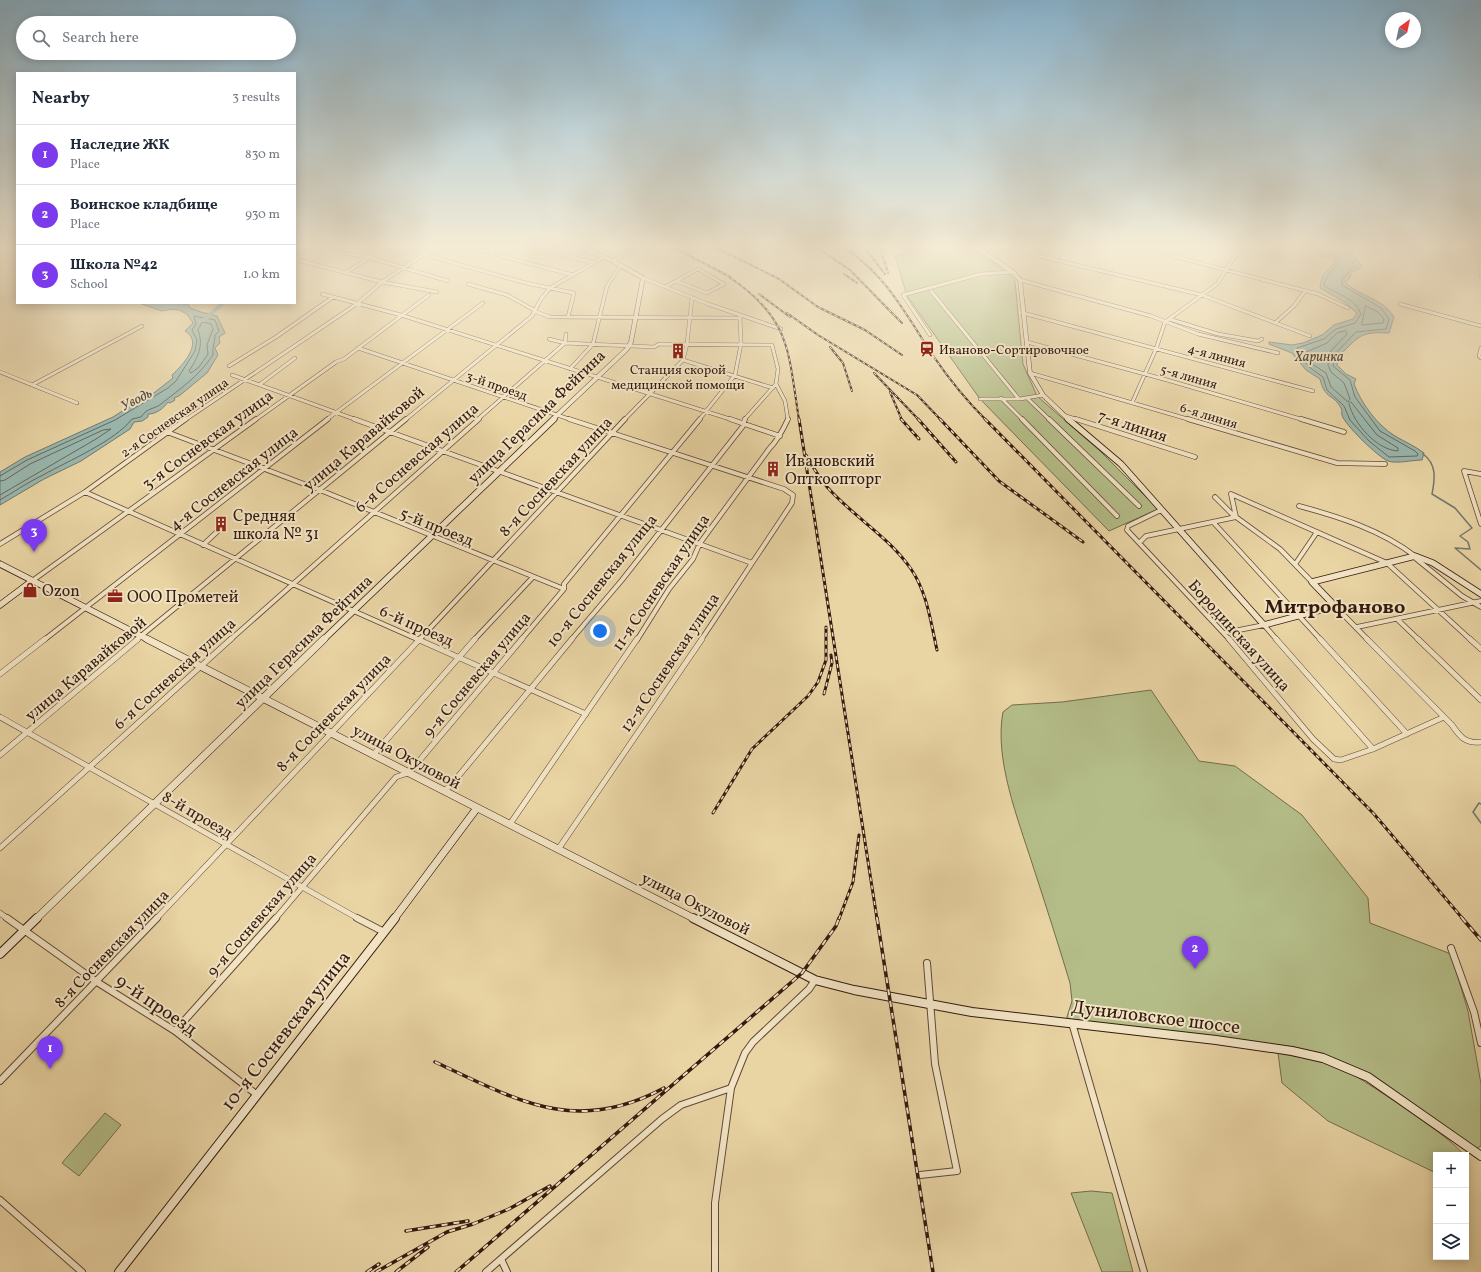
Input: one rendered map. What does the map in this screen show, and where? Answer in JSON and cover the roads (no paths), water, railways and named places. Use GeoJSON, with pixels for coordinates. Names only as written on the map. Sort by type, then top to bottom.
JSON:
{"type":"FeatureCollection","features":[{"type":"Feature","properties":{"kind":"street"},"geometry":{"type":"LineString","coordinates":[[229,366],[276,337],[319,306]]}},
{"type":"Feature","properties":{"kind":"street","name":"2-я Сосневская улица"},"geometry":{"type":"LineString","coordinates":[[0,544],[85,492],[216,397],[223,395],[353,306]]}},
{"type":"Feature","properties":{"kind":"street"},"geometry":{"type":"LineString","coordinates":[[370,306],[496,344],[546,362],[649,393],[779,436]]}},
{"type":"Feature","properties":{"kind":"street","name":"3-я Сосневская улица"},"geometry":{"type":"LineString","coordinates":[[0,605],[288,396],[358,348],[413,306]]}},
{"type":"Feature","properties":{"kind":"street","name":"4-я Сосневская улица"},"geometry":{"type":"LineString","coordinates":[[0,674],[264,468],[478,306]]}},
{"type":"Feature","properties":{"kind":"street"},"geometry":{"type":"LineString","coordinates":[[526,306],[550,317],[739,317]]}},
{"type":"Feature","properties":{"kind":"street","name":"улица Каравайковой"},"geometry":{"type":"LineString","coordinates":[[0,755],[141,636],[532,316],[537,306]]}},
{"type":"Feature","properties":{"kind":"street"},"geometry":{"type":"LineString","coordinates":[[568,317],[571,306]]}},
{"type":"Feature","properties":{"kind":"street"},"geometry":{"type":"LineString","coordinates":[[570,369],[593,344],[602,306]]}},
{"type":"Feature","properties":{"kind":"street"},"geometry":{"type":"LineString","coordinates":[[628,347],[638,306]]}},
{"type":"Feature","properties":{"kind":"street"},"geometry":{"type":"LineString","coordinates":[[691,306],[687,344],[683,360],[775,386]]}},
{"type":"Feature","properties":{"kind":"street"},"geometry":{"type":"LineString","coordinates":[[713,306],[739,317],[781,329]]}},
{"type":"Feature","properties":{"kind":"street"},"geometry":{"type":"LineString","coordinates":[[910,306],[930,335]]}},
{"type":"Feature","properties":{"kind":"street"},"geometry":{"type":"LineString","coordinates":[[944,306],[1019,399]]}},
{"type":"Feature","properties":{"kind":"street"},"geometry":{"type":"LineString","coordinates":[[1022,306],[1030,373],[1036,386],[1043,395],[1064,416],[1121,464],[1373,749],[1444,717]]}},
{"type":"Feature","properties":{"kind":"street"},"geometry":{"type":"LineString","coordinates":[[1116,306],[1167,321],[1198,334],[1278,353]]}},
{"type":"Feature","properties":{"kind":"street"},"geometry":{"type":"LineString","coordinates":[[1132,402],[1167,321],[1187,306]]}},
{"type":"Feature","properties":{"kind":"street"},"geometry":{"type":"LineString","coordinates":[[1230,306],[1310,336]]}},
{"type":"Feature","properties":{"kind":"street"},"geometry":{"type":"LineString","coordinates":[[1275,323],[1294,306]]}},
{"type":"Feature","properties":{"kind":"street"},"geometry":{"type":"LineString","coordinates":[[1409,306],[1481,326]]}},
{"type":"Feature","properties":{"kind":"street","name":"4-я линия"},"geometry":{"type":"LineString","coordinates":[[1023,313],[1313,392]]}},
{"type":"Feature","properties":{"kind":"street"},"geometry":{"type":"LineString","coordinates":[[735,375],[741,344],[739,317]]}},
{"type":"Feature","properties":{"kind":"street"},"geometry":{"type":"LineString","coordinates":[[1167,321],[1176,320],[1218,334],[1258,341],[1262,339]]}},
{"type":"Feature","properties":{"kind":"street"},"geometry":{"type":"LineString","coordinates":[[32,385],[142,326]]}},
{"type":"Feature","properties":{"kind":"street"},"geometry":{"type":"LineString","coordinates":[[565,343],[566,334]]}},
{"type":"Feature","properties":{"kind":"street"},"geometry":{"type":"LineString","coordinates":[[549,339],[565,343],[628,347],[654,347],[659,344],[741,344]]}},
{"type":"Feature","properties":{"kind":"street","name":"5-я линия"},"geometry":{"type":"LineString","coordinates":[[1026,342],[1144,374],[1344,432]]}},
{"type":"Feature","properties":{"kind":"street","name":"6-я Сосневская улица"},"geometry":{"type":"LineString","coordinates":[[0,848],[292,584],[442,451],[546,362],[565,343]]}},
{"type":"Feature","properties":{"kind":"street","name":"11-я Сосневская улица"},"geometry":{"type":"LineString","coordinates":[[510,824],[620,666],[668,590],[693,558],[700,543],[748,477],[779,439],[779,436],[788,420],[785,401],[775,386],[778,370],[772,345],[741,344]]}},
{"type":"Feature","properties":{"kind":"street","name":"улица Герасима Фейгина"},"geometry":{"type":"LineString","coordinates":[[0,954],[353,611],[628,347]]}},
{"type":"Feature","properties":{"kind":"street","name":"3-й проезд"},"geometry":{"type":"LineString","coordinates":[[358,348],[556,416],[788,491]]}},
{"type":"Feature","properties":{"kind":"street"},"geometry":{"type":"LineString","coordinates":[[1481,348],[1479,356],[1481,358]]}},
{"type":"Feature","properties":{"kind":"street"},"geometry":{"type":"LineString","coordinates":[[259,385],[295,358]]}},
{"type":"Feature","properties":{"kind":"street","name":"8-я Сосневская улица"},"geometry":{"type":"LineString","coordinates":[[0,1080],[97,982],[331,732],[420,640],[649,393],[683,360]]}},
{"type":"Feature","properties":{"kind":"street"},"geometry":{"type":"LineString","coordinates":[[0,372],[77,404]]}},
{"type":"Feature","properties":{"kind":"street","name":"6-я линия"},"geometry":{"type":"LineString","coordinates":[[1030,373],[1338,463],[1385,464]]}},
{"type":"Feature","properties":{"kind":"street"},"geometry":{"type":"LineString","coordinates":[[232,375],[752,563]]}},
{"type":"Feature","properties":{"kind":"street","name":"9-я Сосневская улица"},"geometry":{"type":"LineString","coordinates":[[175,1031],[396,777],[408,773],[414,767],[564,589],[564,584],[672,454],[735,375]]}},
{"type":"Feature","properties":{"kind":"street","name":"10-я Сосневская улица"},"geometry":{"type":"LineString","coordinates":[[444,792],[456,780],[622,580],[743,424],[744,420],[775,386]]}},
{"type":"Feature","properties":{"kind":"street"},"geometry":{"type":"LineString","coordinates":[[980,399],[1028,399],[1043,395]]}},
{"type":"Feature","properties":{"kind":"street"},"geometry":{"type":"LineString","coordinates":[[1001,398],[1117,516]]}},
{"type":"Feature","properties":{"kind":"street"},"geometry":{"type":"LineString","coordinates":[[1028,399],[1139,506]]}},
{"type":"Feature","properties":{"kind":"street","name":"7-я линия"},"geometry":{"type":"LineString","coordinates":[[1064,416],[1195,458]]}},
{"type":"Feature","properties":{"kind":"street","name":"5-й проезд"},"geometry":{"type":"LineString","coordinates":[[167,432],[320,490],[493,562],[564,589]]}},
{"type":"Feature","properties":{"kind":"street"},"geometry":{"type":"LineString","coordinates":[[1481,474],[1464,471],[1481,524]]}},
{"type":"Feature","properties":{"kind":"street","name":"12-я Сосневская улица"},"geometry":{"type":"LineString","coordinates":[[559,848],[750,569],[752,563],[792,503],[793,495],[788,491]]}},
{"type":"Feature","properties":{"kind":"street","name":"6-й проезд"},"geometry":{"type":"LineString","coordinates":[[85,492],[235,560],[586,714]]}},
{"type":"Feature","properties":{"kind":"street"},"geometry":{"type":"LineString","coordinates":[[1236,517],[1231,494],[1387,563],[1481,649]]}},
{"type":"Feature","properties":{"kind":"street"},"geometry":{"type":"LineString","coordinates":[[1215,497],[1236,517],[1273,543],[1296,563],[1312,582],[1444,717],[1464,740],[1470,743],[1481,742]]}},
{"type":"Feature","properties":{"kind":"street"},"geometry":{"type":"LineString","coordinates":[[1299,506],[1360,526],[1399,544],[1462,596],[1481,607]]}},
{"type":"Feature","properties":{"kind":"street","name":"Бородинская улица"},"geometry":{"type":"LineString","coordinates":[[1163,511],[1159,511],[1128,526],[1129,532],[1224,633],[1313,739],[1334,759],[1341,760],[1373,749]]}},
{"type":"Feature","properties":{"kind":"street"},"geometry":{"type":"LineString","coordinates":[[1140,542],[1146,536],[1236,517]]}},
{"type":"Feature","properties":{"kind":"street"},"geometry":{"type":"LineString","coordinates":[[1213,522],[1407,734]]}},
{"type":"Feature","properties":{"kind":"street"},"geometry":{"type":"LineString","coordinates":[[203,545],[219,530]]}},
{"type":"Feature","properties":{"kind":"street"},"geometry":{"type":"LineString","coordinates":[[1296,563],[1316,532]]}},
{"type":"Feature","properties":{"kind":"street"},"geometry":{"type":"LineString","coordinates":[[1312,582],[1415,556],[1433,563],[1481,594]]}},
{"type":"Feature","properties":{"kind":"street","name":"улица Окуловой"},"geometry":{"type":"LineString","coordinates":[[0,564],[201,667],[265,698],[444,792],[559,848],[802,973]]}},
{"type":"Feature","properties":{"kind":"street"},"geometry":{"type":"LineString","coordinates":[[372,755],[457,658],[533,577]]}},
{"type":"Feature","properties":{"kind":"street"},"geometry":{"type":"LineString","coordinates":[[1357,627],[1398,620],[1481,600]]}},
{"type":"Feature","properties":{"kind":"street"},"geometry":{"type":"LineString","coordinates":[[1224,633],[1264,625],[1335,606]]}},
{"type":"Feature","properties":{"kind":"street"},"geometry":{"type":"LineString","coordinates":[[1398,620],[1481,700]]}},
{"type":"Feature","properties":{"kind":"street","name":"8-й проезд"},"geometry":{"type":"LineString","coordinates":[[0,717],[26,734],[89,767],[301,888],[384,932]]}},
{"type":"Feature","properties":{"kind":"street","name":"10-я Сосневская улица"},"geometry":{"type":"LineString","coordinates":[[119,1272],[256,1094],[384,932],[477,808]]}},
{"type":"Feature","properties":{"kind":"street","name":"9-й проезд"},"geometry":{"type":"LineString","coordinates":[[0,913],[97,982],[175,1031],[256,1094]]}},
{"type":"Feature","properties":{"kind":"street"},"geometry":{"type":"LineString","coordinates":[[1451,948],[1474,1012],[1481,1043]]}},
{"type":"Feature","properties":{"kind":"street"},"geometry":{"type":"LineString","coordinates":[[920,1175],[957,1171],[935,1064],[927,963]]}},
{"type":"Feature","properties":{"kind":"street","name":"Дуниловское шоссе"},"geometry":{"type":"LineString","coordinates":[[802,973],[815,980],[864,993],[931,1005],[1267,1047],[1334,1060],[1368,1077],[1481,1156]]}},
{"type":"Feature","properties":{"kind":"street"},"geometry":{"type":"LineString","coordinates":[[715,1272],[713,1254],[721,1148],[731,1088],[745,1053],[753,1042],[809,989],[815,980]]}},
{"type":"Feature","properties":{"kind":"street"},"geometry":{"type":"LineString","coordinates":[[1072,1023],[1144,1272]]}},
{"type":"Feature","properties":{"kind":"street"},"geometry":{"type":"LineString","coordinates":[[486,1272],[662,1118],[681,1105],[731,1088]]}},
{"type":"Feature","properties":{"kind":"street"},"geometry":{"type":"LineString","coordinates":[[0,1200],[82,1272]]}},
{"type":"Feature","properties":{"kind":"street"},"geometry":{"type":"LineString","coordinates":[[501,1259],[507,1272]]}},
{"type":"Feature","properties":{"kind":"water"},"geometry":{"type":"Polygon","coordinates":[[[149,306],[189,306],[201,312],[217,316],[225,333],[219,337],[220,343],[215,348],[218,355],[207,373],[179,396],[174,398],[175,400],[170,403],[168,402],[157,412],[148,414],[148,417],[142,421],[134,422],[130,429],[81,461],[44,479],[0,505],[0,472],[25,457],[113,417],[138,401],[150,396],[173,378],[172,375],[186,360],[190,353],[193,341],[185,331],[193,323],[187,314],[179,310],[171,309],[162,311],[149,306]]]}},
{"type":"Feature","properties":{"kind":"water","name":"Харинка"},"geometry":{"type":"Polygon","coordinates":[[[1349,306],[1384,306],[1394,317],[1389,333],[1370,333],[1360,337],[1341,355],[1337,365],[1346,374],[1356,379],[1354,384],[1357,391],[1365,406],[1376,420],[1395,436],[1424,453],[1422,460],[1396,462],[1388,461],[1383,458],[1362,440],[1344,419],[1342,409],[1324,390],[1320,379],[1306,370],[1292,353],[1269,344],[1269,342],[1292,345],[1303,343],[1322,335],[1334,325],[1353,319],[1357,313],[1349,306]]]}},
{"type":"Feature","properties":{"kind":"waterway"},"geometry":{"type":"LineString","coordinates":[[203,321],[219,306]]}},
{"type":"Feature","properties":{"kind":"waterway","name":"Харинка"},"geometry":{"type":"LineString","coordinates":[[1423,454],[1428,458],[1433,467],[1434,483],[1432,494],[1455,508],[1472,528],[1460,536],[1468,542],[1470,549],[1455,548],[1481,570]]}},
{"type":"Feature","properties":{"kind":"waterway","name":"Харинка"},"geometry":{"type":"LineString","coordinates":[[1481,804],[1479,803],[1473,812],[1481,823]]}},
{"type":"Feature","properties":{"kind":"railway"},"geometry":{"type":"LineString","coordinates":[[763,306],[775,321],[783,337],[792,374],[799,420]]}},
{"type":"Feature","properties":{"kind":"railway"},"geometry":{"type":"LineString","coordinates":[[776,306],[790,317]]}},
{"type":"Feature","properties":{"kind":"railway"},"geometry":{"type":"LineString","coordinates":[[817,306],[865,330],[902,355]]}},
{"type":"Feature","properties":{"kind":"railway"},"geometry":{"type":"LineString","coordinates":[[886,306],[893,314]]}},
{"type":"Feature","properties":{"kind":"railway"},"geometry":{"type":"LineString","coordinates":[[902,306],[934,357],[965,398],[986,420]]}},
{"type":"Feature","properties":{"kind":"railway"},"geometry":{"type":"LineString","coordinates":[[889,310],[893,314]]}},
{"type":"Feature","properties":{"kind":"railway"},"geometry":{"type":"LineString","coordinates":[[787,313],[818,335],[917,395],[941,420]]}},
{"type":"Feature","properties":{"kind":"railway"},"geometry":{"type":"LineString","coordinates":[[893,314],[902,323]]}},
{"type":"Feature","properties":{"kind":"railway"},"geometry":{"type":"LineString","coordinates":[[830,347],[843,363],[852,391]]}},
{"type":"Feature","properties":{"kind":"railway"},"geometry":{"type":"LineString","coordinates":[[874,373],[919,420]]}},
{"type":"Feature","properties":{"kind":"railway"},"geometry":{"type":"LineString","coordinates":[[890,392],[902,420]]}},
{"type":"Feature","properties":{"kind":"railway"},"geometry":{"type":"LineString","coordinates":[[799,419],[877,919]]}},
{"type":"Feature","properties":{"kind":"railway"},"geometry":{"type":"LineString","coordinates":[[901,419],[919,439]]}},
{"type":"Feature","properties":{"kind":"railway"},"geometry":{"type":"LineString","coordinates":[[918,419],[956,462]]}},
{"type":"Feature","properties":{"kind":"railway"},"geometry":{"type":"LineString","coordinates":[[940,419],[999,481],[1083,542]]}},
{"type":"Feature","properties":{"kind":"railway"},"geometry":{"type":"LineString","coordinates":[[985,419],[1374,814],[1463,919]]}},
{"type":"Feature","properties":{"kind":"railway"},"geometry":{"type":"LineString","coordinates":[[806,455],[828,488],[882,537],[911,569],[925,598],[937,650]]}},
{"type":"Feature","properties":{"kind":"railway"},"geometry":{"type":"LineString","coordinates":[[713,813],[752,749],[808,696],[818,682],[826,660],[826,627]]}},
{"type":"Feature","properties":{"kind":"railway"},"geometry":{"type":"LineString","coordinates":[[824,694],[832,663],[831,655]]}},
{"type":"Feature","properties":{"kind":"railway"},"geometry":{"type":"LineString","coordinates":[[839,919],[853,882],[859,835]]}},
{"type":"Feature","properties":{"kind":"railway"},"geometry":{"type":"LineString","coordinates":[[456,1272],[802,973],[836,926],[839,918]]}},
{"type":"Feature","properties":{"kind":"railway"},"geometry":{"type":"LineString","coordinates":[[877,918],[933,1272]]}},
{"type":"Feature","properties":{"kind":"railway"},"geometry":{"type":"LineString","coordinates":[[1462,918],[1481,940]]}},
{"type":"Feature","properties":{"kind":"railway"},"geometry":{"type":"LineString","coordinates":[[435,1062],[520,1100],[547,1107],[574,1111],[602,1110],[632,1102],[664,1088]]}},
{"type":"Feature","properties":{"kind":"railway"},"geometry":{"type":"LineString","coordinates":[[376,1272],[447,1232],[473,1224],[509,1209],[550,1186]]}},
{"type":"Feature","properties":{"kind":"railway"},"geometry":{"type":"LineString","coordinates":[[406,1231],[468,1221]]}},
{"type":"Feature","properties":{"kind":"railway"},"geometry":{"type":"LineString","coordinates":[[396,1272],[428,1247]]}},
{"type":"Feature","properties":{"kind":"railway"},"geometry":{"type":"LineString","coordinates":[[367,1272],[379,1264]]}},
{"type":"Feature","properties":{"kind":"place","name":"Иваново-Сортировочное"},"geometry":{"type":"Point","coordinates":[927,349]}},
{"type":"Feature","properties":{"kind":"place","name":"Станция скорой медицинской помощи"},"geometry":{"type":"Point","coordinates":[678,351]}},
{"type":"Feature","properties":{"kind":"place","name":"Ивановский Опткоопторг"},"geometry":{"type":"Point","coordinates":[773,469]}},
{"type":"Feature","properties":{"kind":"place","name":"Средняя школа № 31"},"geometry":{"type":"Point","coordinates":[221,524]}},
{"type":"Feature","properties":{"kind":"place","name":"Школа №42"},"geometry":{"type":"Point","coordinates":[34,552]}},
{"type":"Feature","properties":{"kind":"place","name":"Ozon"},"geometry":{"type":"Point","coordinates":[30,590]}},
{"type":"Feature","properties":{"kind":"place","name":"ООО Прометей"},"geometry":{"type":"Point","coordinates":[115,596]}},
{"type":"Feature","properties":{"kind":"place","name":"Воинское кладбище"},"geometry":{"type":"Point","coordinates":[1195,969]}},
{"type":"Feature","properties":{"kind":"place","name":"Наследие ЖК"},"geometry":{"type":"Point","coordinates":[50,1069]}},
{"type":"Feature","properties":{"kind":"district","name":"Митрофаново"},"geometry":{"type":"Point","coordinates":[1335,606]}},
{"type":"Feature","properties":{"kind":"water label","name":"Уводь"},"geometry":{"type":"Point","coordinates":[136,399]}}]}
